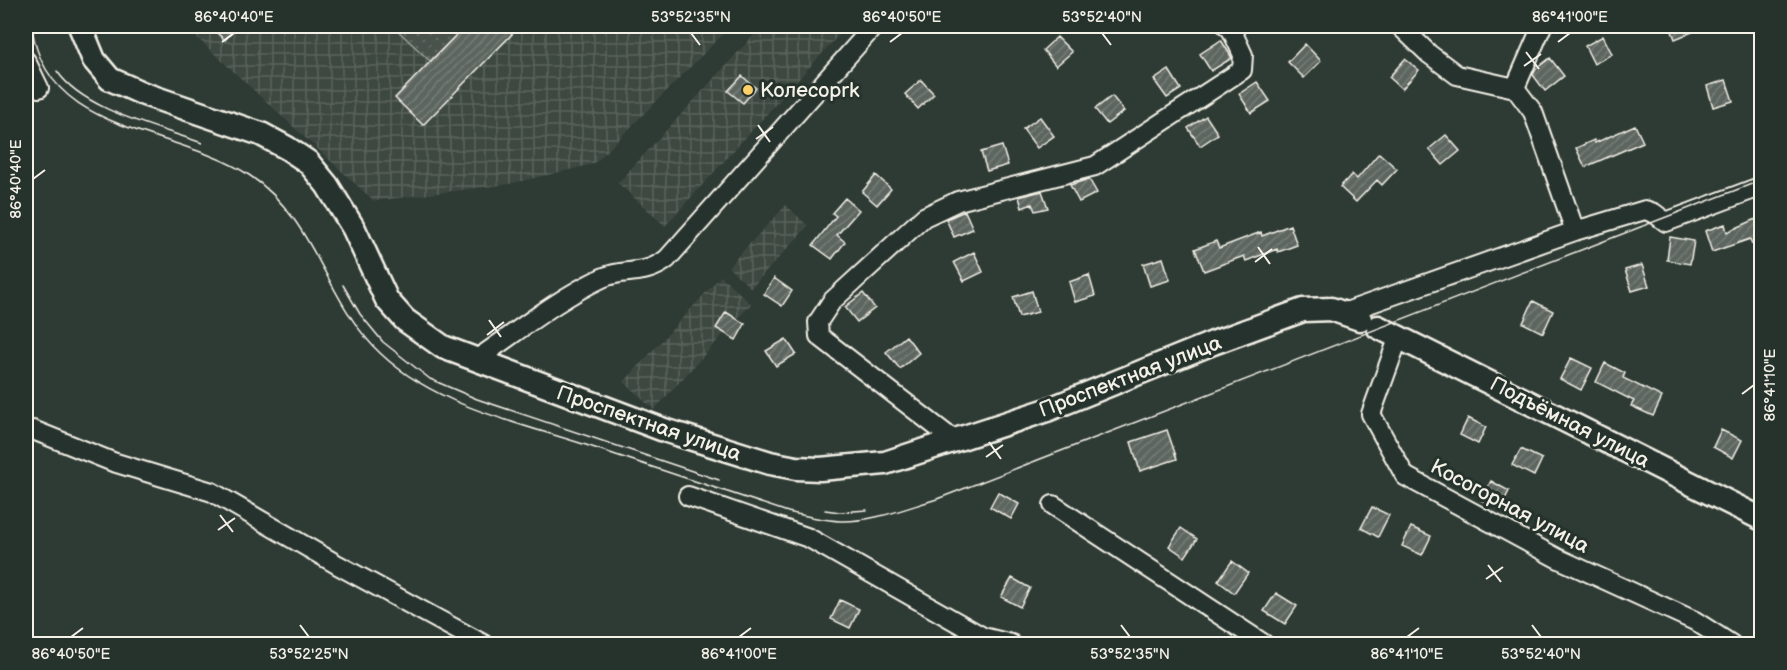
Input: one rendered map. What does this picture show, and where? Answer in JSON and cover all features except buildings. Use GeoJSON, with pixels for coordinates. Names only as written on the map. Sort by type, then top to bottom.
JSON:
{"type":"FeatureCollection","features":[{"type":"Feature","properties":{"kind":"main road","name":"Проспектная улица"},"geometry":{"type":"LineString","coordinates":[[80,26],[94,60],[110,79],[144,94],[261,134],[287,147],[308,162],[327,185],[354,228],[387,300],[405,320],[443,347],[517,377],[664,430],[733,453],[796,468],[820,469],[885,464],[1047,410],[1303,310],[1330,309],[1360,320]]}},
{"type":"Feature","properties":{"kind":"main road","name":"Подъёмная улица"},"geometry":{"type":"LineString","coordinates":[[1360,320],[1399,336],[1761,519]]}},
{"type":"Feature","properties":{"kind":"street"},"geometry":{"type":"LineString","coordinates":[[477,359],[589,284],[609,274],[655,268],[667,259],[874,26]]}},
{"type":"Feature","properties":{"kind":"street"},"geometry":{"type":"LineString","coordinates":[[956,441],[819,336],[818,322],[831,301],[924,217],[958,201],[1095,166],[1242,70],[1243,55],[1232,29],[1227,26]]}},
{"type":"Feature","properties":{"kind":"street"},"geometry":{"type":"LineString","coordinates":[[1400,26],[1429,54],[1457,75],[1515,88],[1533,112],[1575,231]]}},
{"type":"Feature","properties":{"kind":"street"},"geometry":{"type":"LineString","coordinates":[[1515,88],[1542,26]]}},
{"type":"Feature","properties":{"kind":"street"},"geometry":{"type":"LineString","coordinates":[[26,61],[39,88]]}},
{"type":"Feature","properties":{"kind":"street"},"geometry":{"type":"LineString","coordinates":[[1360,320],[1575,231],[1645,210],[1654,213],[1666,222],[1761,186]]}},
{"type":"Feature","properties":{"kind":"street","name":"Косогорная улица"},"geometry":{"type":"LineString","coordinates":[[1399,336],[1371,414],[1405,476],[1557,558],[1695,621],[1731,645]]}},
{"type":"Feature","properties":{"kind":"street"},"geometry":{"type":"LineString","coordinates":[[28,431],[113,462],[212,492],[483,645]]}},
{"type":"Feature","properties":{"kind":"street"},"geometry":{"type":"LineString","coordinates":[[688,496],[809,538],[983,637],[1011,645]]}},
{"type":"Feature","properties":{"kind":"street"},"geometry":{"type":"LineString","coordinates":[[1053,505],[1264,645]]}},
{"type":"Feature","properties":{"kind":"shaded area"},"geometry":{"type":"Polygon","coordinates":[[[205,26],[731,26],[598,160],[590,165],[509,184],[374,201],[195,36],[205,26]]]}},
{"type":"Feature","properties":{"kind":"shaded area"},"geometry":{"type":"Polygon","coordinates":[[[393,26],[465,26],[430,61],[393,26]]]}},
{"type":"Feature","properties":{"kind":"shaded area"},"geometry":{"type":"Polygon","coordinates":[[[762,26],[847,26],[665,226],[618,183],[762,26]]]}},
{"type":"Feature","properties":{"kind":"shaded area"},"geometry":{"type":"Polygon","coordinates":[[[786,205],[808,226],[751,288],[728,267],[786,205]]]}},
{"type":"Feature","properties":{"kind":"shaded area"},"geometry":{"type":"Polygon","coordinates":[[[721,276],[751,304],[654,410],[624,382],[721,276]]]}},
{"type":"Feature","properties":{"kind":"tram line"},"geometry":{"type":"LineString","coordinates":[[32,26],[42,62],[61,89],[87,108],[151,136],[219,159],[249,175],[271,192],[303,234],[356,325],[373,346],[419,383],[472,408],[501,418],[788,512],[833,520],[852,521],[877,517],[937,499],[1762,180]]}},
{"type":"Feature","properties":{"kind":"tram line"},"geometry":{"type":"LineString","coordinates":[[57,71],[69,85],[103,107],[202,143]]}},
{"type":"Feature","properties":{"kind":"tram line"},"geometry":{"type":"LineString","coordinates":[[343,285],[360,314],[383,342],[430,379],[477,399],[719,480]]}},
{"type":"Feature","properties":{"kind":"tram line"},"geometry":{"type":"LineString","coordinates":[[825,510],[840,512],[867,510]]}},
{"type":"Feature","properties":{"kind":"place","name":"Колесоprk"},"geometry":{"type":"Point","coordinates":[748,90]}}]}
